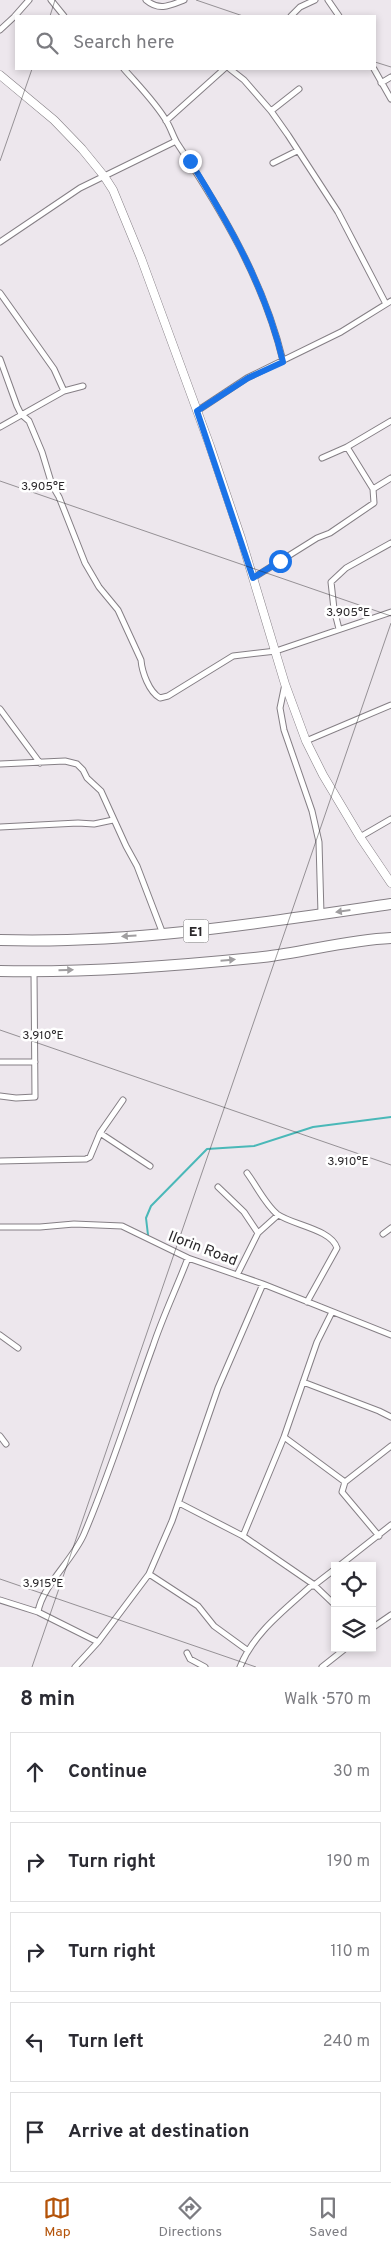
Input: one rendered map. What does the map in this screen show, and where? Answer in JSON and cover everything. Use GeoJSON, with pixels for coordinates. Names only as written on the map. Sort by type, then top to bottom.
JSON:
{"type":"FeatureCollection","features":[{"type":"Feature","properties":{"kind":"highway","name":"E1"},"geometry":{"type":"LineString","coordinates":[[0,940],[72,939],[163,934],[265,923],[391,904]]}},
{"type":"Feature","properties":{"kind":"highway","name":"E1"},"geometry":{"type":"LineString","coordinates":[[0,971],[106,969],[263,957],[389,940]]}},
{"type":"Feature","properties":{"kind":"main road"},"geometry":{"type":"LineString","coordinates":[[0,75],[54,120],[104,176],[112,190],[141,258],[197,411],[253,578],[285,684],[306,741],[360,837],[387,871],[390,882]]}},
{"type":"Feature","properties":{"kind":"street"},"geometry":{"type":"LineString","coordinates":[[16,15],[29,0]]}},
{"type":"Feature","properties":{"kind":"street"},"geometry":{"type":"LineString","coordinates":[[51,0],[63,15]]}},
{"type":"Feature","properties":{"kind":"street"},"geometry":{"type":"LineString","coordinates":[[146,0],[151,5],[166,8],[184,0]]}},
{"type":"Feature","properties":{"kind":"street"},"geometry":{"type":"LineString","coordinates":[[292,15],[300,7],[315,0]]}},
{"type":"Feature","properties":{"kind":"street"},"geometry":{"type":"LineString","coordinates":[[328,0],[338,15]]}},
{"type":"Feature","properties":{"kind":"street"},"geometry":{"type":"LineString","coordinates":[[0,30],[15,16]]}},
{"type":"Feature","properties":{"kind":"street"},"geometry":{"type":"LineString","coordinates":[[125,70],[166,121],[176,141],[212,196],[251,268],[278,340],[283,362]]}},
{"type":"Feature","properties":{"kind":"street"},"geometry":{"type":"LineString","coordinates":[[166,121],[223,70]]}},
{"type":"Feature","properties":{"kind":"street"},"geometry":{"type":"LineString","coordinates":[[197,411],[248,378],[341,332],[389,302],[338,212],[271,111],[244,80],[231,70]]}},
{"type":"Feature","properties":{"kind":"street"},"geometry":{"type":"LineString","coordinates":[[374,70],[391,99]]}},
{"type":"Feature","properties":{"kind":"street"},"geometry":{"type":"LineString","coordinates":[[381,83],[391,77]]}},
{"type":"Feature","properties":{"kind":"street"},"geometry":{"type":"LineString","coordinates":[[271,111],[298,89]]}},
{"type":"Feature","properties":{"kind":"street"},"geometry":{"type":"LineString","coordinates":[[0,242],[64,197],[176,141]]}},
{"type":"Feature","properties":{"kind":"street"},"geometry":{"type":"LineString","coordinates":[[273,163],[296,151]]}},
{"type":"Feature","properties":{"kind":"street"},"geometry":{"type":"LineString","coordinates":[[0,293],[54,369],[64,391]]}},
{"type":"Feature","properties":{"kind":"street"},"geometry":{"type":"LineString","coordinates":[[0,360],[21,414],[29,421],[42,452],[52,485],[59,497],[85,563],[99,587],[118,610],[141,660],[153,694],[160,698],[168,696],[233,656],[276,651],[391,612]]}},
{"type":"Feature","properties":{"kind":"street"},"geometry":{"type":"LineString","coordinates":[[0,427],[64,391],[83,386]]}},
{"type":"Feature","properties":{"kind":"street"},"geometry":{"type":"LineString","coordinates":[[322,458],[347,447],[391,421]]}},
{"type":"Feature","properties":{"kind":"street"},"geometry":{"type":"LineString","coordinates":[[253,578],[317,538],[330,533],[374,503],[373,489],[347,447]]}},
{"type":"Feature","properties":{"kind":"street"},"geometry":{"type":"LineString","coordinates":[[373,489],[391,478]]}},
{"type":"Feature","properties":{"kind":"street"},"geometry":{"type":"LineString","coordinates":[[339,629],[331,582],[346,568],[391,543]]}},
{"type":"Feature","properties":{"kind":"street"},"geometry":{"type":"LineString","coordinates":[[285,684],[280,708],[284,730],[312,811],[319,842],[321,914]]}},
{"type":"Feature","properties":{"kind":"street"},"geometry":{"type":"LineString","coordinates":[[306,741],[391,705]]}},
{"type":"Feature","properties":{"kind":"street"},"geometry":{"type":"LineString","coordinates":[[0,709],[40,763]]}},
{"type":"Feature","properties":{"kind":"street"},"geometry":{"type":"LineString","coordinates":[[0,764],[65,761],[76,764],[101,791],[137,866],[163,934]]}},
{"type":"Feature","properties":{"kind":"street"},"geometry":{"type":"LineString","coordinates":[[360,837],[391,819]]}},
{"type":"Feature","properties":{"kind":"street"},"geometry":{"type":"LineString","coordinates":[[0,827],[78,823],[94,824],[114,820]]}},
{"type":"Feature","properties":{"kind":"street"},"geometry":{"type":"LineString","coordinates":[[0,1096],[16,1098],[35,1097],[34,971]]}},
{"type":"Feature","properties":{"kind":"street"},"geometry":{"type":"LineString","coordinates":[[0,1062],[34,1062]]}},
{"type":"Feature","properties":{"kind":"street"},"geometry":{"type":"LineString","coordinates":[[0,1161],[86,1159],[90,1157],[100,1133],[123,1100]]}},
{"type":"Feature","properties":{"kind":"street"},"geometry":{"type":"LineString","coordinates":[[100,1133],[150,1166]]}},
{"type":"Feature","properties":{"kind":"street"},"geometry":{"type":"LineString","coordinates":[[247,1172],[278,1215],[328,1236],[336,1243],[337,1248],[307,1302]]}},
{"type":"Feature","properties":{"kind":"street"},"geometry":{"type":"LineString","coordinates":[[218,1187],[244,1212],[258,1233]]}},
{"type":"Feature","properties":{"kind":"street"},"geometry":{"type":"LineString","coordinates":[[237,1275],[258,1233],[278,1215]]}},
{"type":"Feature","properties":{"kind":"street","name":"Ilorin Road"},"geometry":{"type":"LineString","coordinates":[[0,1227],[40,1227],[74,1224],[115,1225],[128,1229],[188,1258],[263,1284],[391,1335]]}},
{"type":"Feature","properties":{"kind":"street"},"geometry":{"type":"LineString","coordinates":[[383,1234],[391,1228]]}},
{"type":"Feature","properties":{"kind":"street"},"geometry":{"type":"LineString","coordinates":[[38,1612],[48,1587],[64,1568],[83,1537],[106,1481],[157,1334],[188,1258]]}},
{"type":"Feature","properties":{"kind":"street"},"geometry":{"type":"LineString","coordinates":[[75,1667],[98,1642],[149,1574],[179,1503],[218,1388],[263,1284]]}},
{"type":"Feature","properties":{"kind":"street"},"geometry":{"type":"LineString","coordinates":[[243,1536],[284,1437],[317,1342],[332,1312]]}},
{"type":"Feature","properties":{"kind":"street"},"geometry":{"type":"LineString","coordinates":[[0,1335],[18,1348]]}},
{"type":"Feature","properties":{"kind":"street"},"geometry":{"type":"LineString","coordinates":[[303,1382],[379,1410],[391,1417]]}},
{"type":"Feature","properties":{"kind":"street"},"geometry":{"type":"LineString","coordinates":[[0,1436],[6,1444]]}},
{"type":"Feature","properties":{"kind":"street"},"geometry":{"type":"LineString","coordinates":[[284,1437],[345,1482]]}},
{"type":"Feature","properties":{"kind":"street"},"geometry":{"type":"LineString","coordinates":[[379,1536],[343,1494],[345,1482],[391,1446]]}},
{"type":"Feature","properties":{"kind":"street"},"geometry":{"type":"LineString","coordinates":[[179,1503],[243,1536],[313,1585],[331,1601]]}},
{"type":"Feature","properties":{"kind":"street"},"geometry":{"type":"LineString","coordinates":[[345,1562],[391,1525]]}},
{"type":"Feature","properties":{"kind":"street"},"geometry":{"type":"LineString","coordinates":[[240,1667],[247,1650],[266,1627],[313,1585],[331,1572]]}},
{"type":"Feature","properties":{"kind":"street"},"geometry":{"type":"LineString","coordinates":[[149,1574],[198,1606],[214,1626],[247,1650]]}},
{"type":"Feature","properties":{"kind":"street"},"geometry":{"type":"LineString","coordinates":[[0,1600],[38,1612],[98,1642]]}},
{"type":"Feature","properties":{"kind":"street"},"geometry":{"type":"LineString","coordinates":[[376,1625],[391,1615]]}},
{"type":"Feature","properties":{"kind":"street"},"geometry":{"type":"LineString","coordinates":[[322,1667],[341,1652]]}},
{"type":"Feature","properties":{"kind":"street"},"geometry":{"type":"LineString","coordinates":[[187,1653],[190,1659],[205,1667]]}},
{"type":"Feature","properties":{"kind":"waterway"},"geometry":{"type":"LineString","coordinates":[[148,1235],[146,1218],[151,1206],[207,1149],[254,1146],[313,1127],[391,1117]]}},
{"type":"Feature","properties":{"kind":"route"},"geometry":{"type":"LineString","coordinates":[[190,161],[251,268],[278,340],[283,362],[248,378],[197,411],[253,578],[280,561]]}}]}
